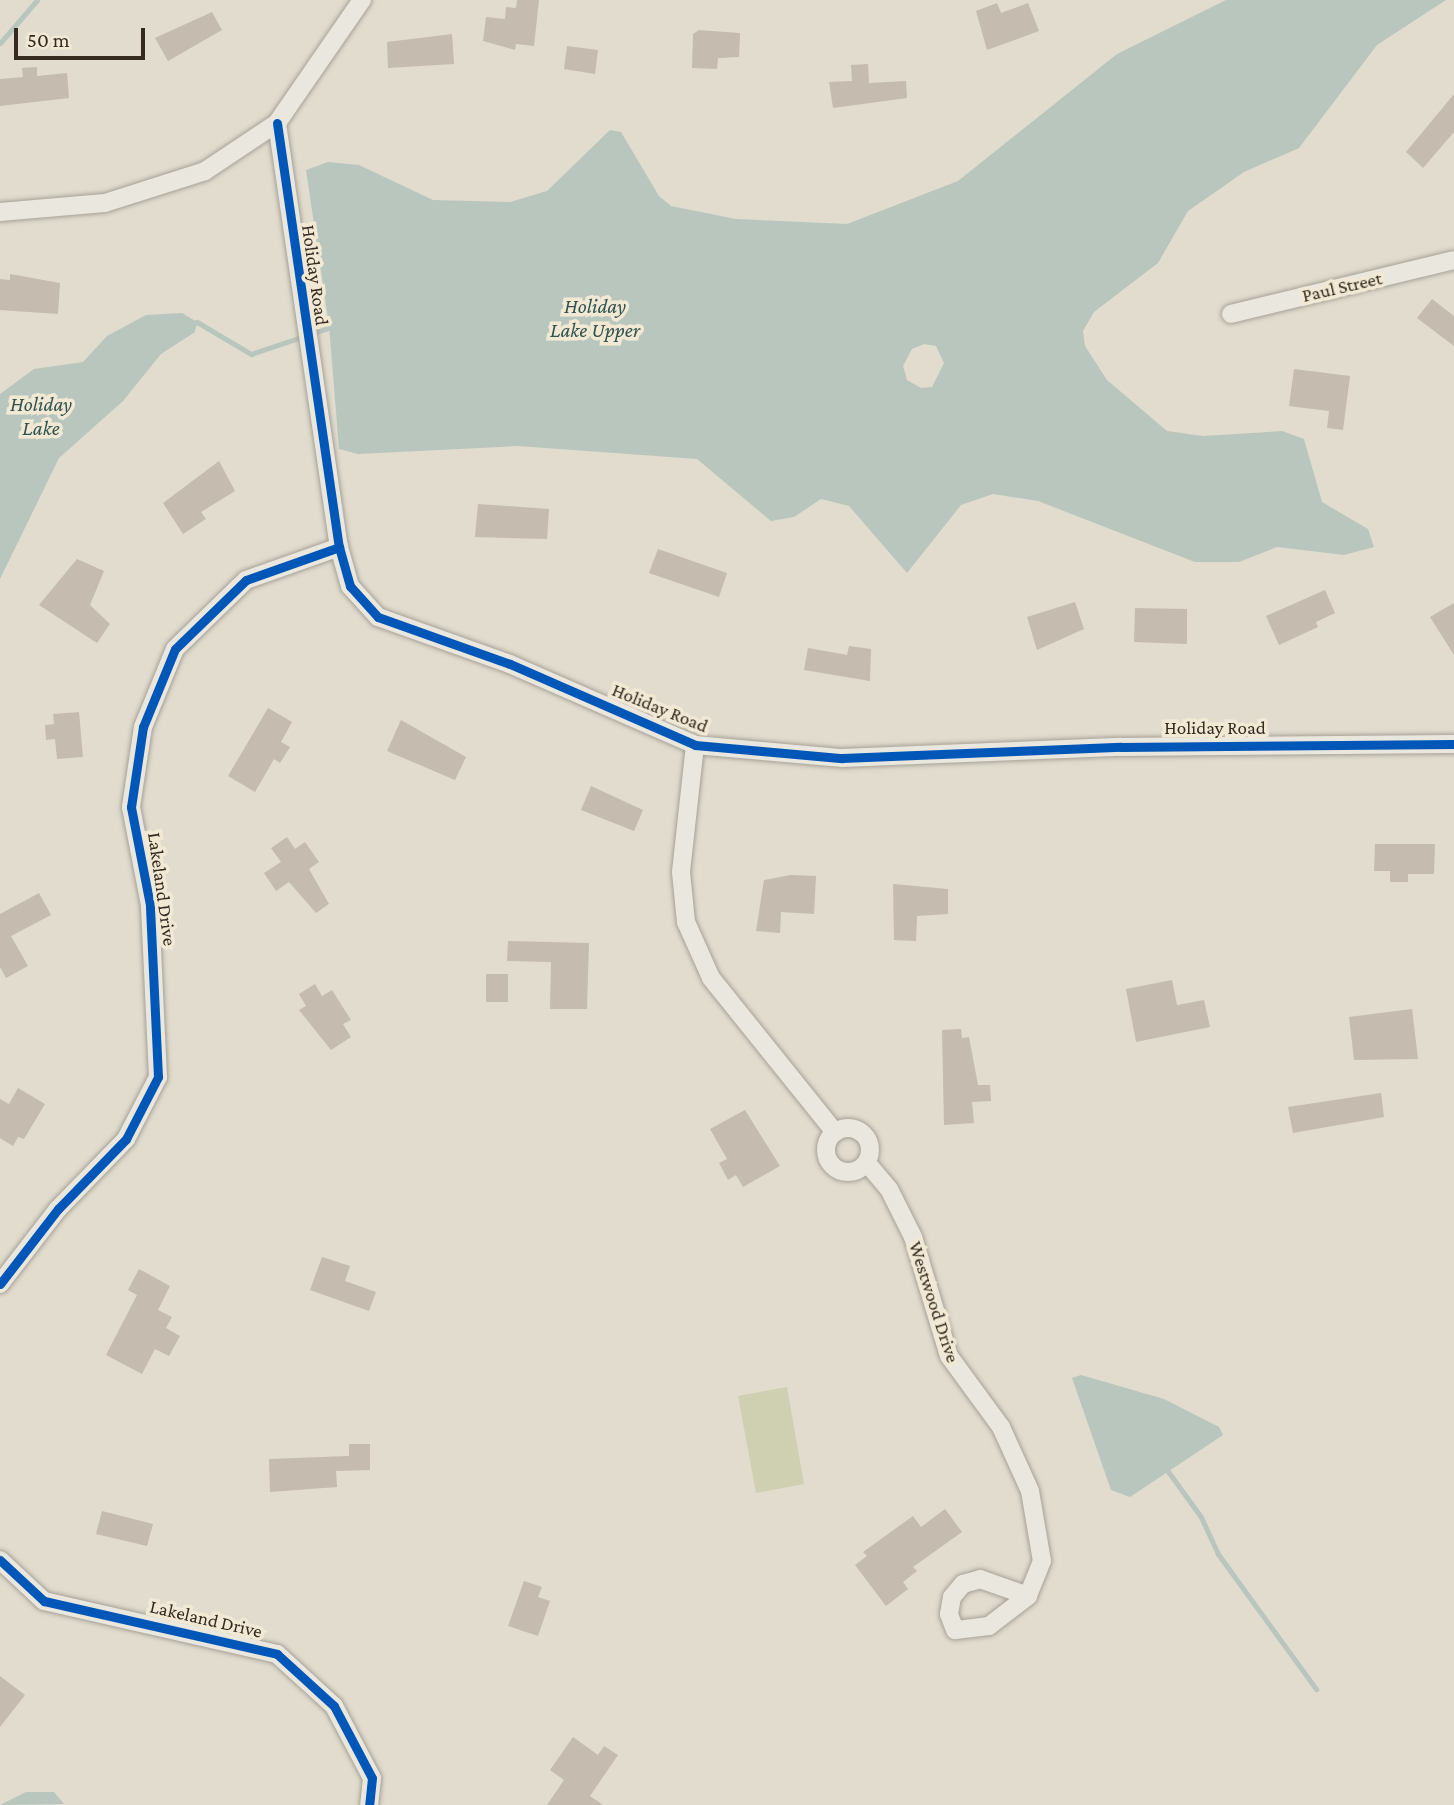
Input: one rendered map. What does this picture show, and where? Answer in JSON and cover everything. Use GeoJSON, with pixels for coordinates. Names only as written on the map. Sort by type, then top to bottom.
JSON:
{"type":"FeatureCollection","features":[{"type":"Feature","properties":{"kind":"street"},"geometry":{"type":"LineString","coordinates":[[0,212],[104,203],[205,171],[277,123],[362,0]]}},
{"type":"Feature","properties":{"kind":"street","name":"Holiday Road"},"geometry":{"type":"LineString","coordinates":[[277,123],[339,547],[350,586],[379,617],[510,664],[695,745],[842,758],[1121,747],[1454,744]]}},
{"type":"Feature","properties":{"kind":"street","name":"Paul Street"},"geometry":{"type":"LineString","coordinates":[[1231,313],[1454,260]]}},
{"type":"Feature","properties":{"kind":"street","name":"Lakeland Drive"},"geometry":{"type":"LineString","coordinates":[[0,1284],[58,1209],[126,1139],[158,1077],[150,905],[131,807],[143,727],[175,649],[246,580],[339,547]]}},
{"type":"Feature","properties":{"kind":"street"},"geometry":{"type":"LineString","coordinates":[[695,745],[681,872],[686,922],[711,978],[835,1132]]}},
{"type":"Feature","properties":{"kind":"street"},"geometry":{"type":"LineString","coordinates":[[855,1128],[867,1136],[871,1150],[866,1163],[846,1172],[832,1166],[827,1144],[835,1132],[855,1128]]}},
{"type":"Feature","properties":{"kind":"street","name":"Westwood Drive"},"geometry":{"type":"LineString","coordinates":[[866,1163],[889,1189],[913,1237],[949,1356],[1001,1427],[1030,1491],[1042,1561],[1028,1596]]}},
{"type":"Feature","properties":{"kind":"street","name":"Lakeland Drive"},"geometry":{"type":"LineString","coordinates":[[0,1560],[44,1601],[277,1654],[334,1706],[372,1778],[369,1805]]}},
{"type":"Feature","properties":{"kind":"green space"},"geometry":{"type":"Polygon","coordinates":[[[787,1387],[804,1484],[756,1493],[738,1396],[787,1387]]]}},
{"type":"Feature","properties":{"kind":"water","name":"Holiday Lake Upper"},"geometry":{"type":"Polygon","coordinates":[[[1226,0],[1446,0],[1377,45],[1299,148],[1244,172],[1188,211],[1158,263],[1094,312],[1083,331],[1085,346],[1107,380],[1167,431],[1203,436],[1282,431],[1304,439],[1322,502],[1368,529],[1374,547],[1344,555],[1277,547],[1239,562],[1195,562],[1038,501],[993,494],[961,505],[907,573],[849,506],[821,499],[794,517],[771,521],[697,459],[518,446],[358,454],[339,449],[329,325],[306,170],[328,162],[359,165],[433,200],[510,202],[547,191],[610,130],[621,132],[659,196],[671,206],[736,219],[847,224],[958,181],[1117,54],[1226,0]],[[924,344],[912,349],[903,366],[907,380],[921,388],[932,387],[944,363],[936,346],[924,344]]]}},
{"type":"Feature","properties":{"kind":"water","name":"Holiday Lake"},"geometry":{"type":"Polygon","coordinates":[[[182,313],[197,322],[195,332],[161,354],[123,401],[59,458],[0,579],[0,394],[34,369],[83,362],[107,336],[146,315],[182,313]]]}},
{"type":"Feature","properties":{"kind":"water"},"geometry":{"type":"Polygon","coordinates":[[[1081,1375],[1164,1399],[1219,1427],[1223,1435],[1130,1497],[1111,1490],[1072,1378],[1081,1375]]]}},
{"type":"Feature","properties":{"kind":"water"},"geometry":{"type":"Polygon","coordinates":[[[26,1792],[54,1792],[64,1804],[0,1805],[26,1792]]]}},
{"type":"Feature","properties":{"kind":"building"},"geometry":{"type":"Polygon","coordinates":[[[517,0],[539,0],[534,46],[516,44],[515,50],[483,41],[486,17],[505,19],[506,7],[516,8],[517,0]]]}},
{"type":"Feature","properties":{"kind":"building"},"geometry":{"type":"Polygon","coordinates":[[[997,3],[1001,13],[1028,3],[1039,31],[987,50],[976,11],[997,3]]]}},
{"type":"Feature","properties":{"kind":"building"},"geometry":{"type":"Polygon","coordinates":[[[212,12],[222,30],[168,61],[155,38],[212,12]]]}},
{"type":"Feature","properties":{"kind":"building"},"geometry":{"type":"Polygon","coordinates":[[[699,30],[740,33],[739,57],[718,58],[717,69],[692,68],[693,34],[699,30]]]}},
{"type":"Feature","properties":{"kind":"building"},"geometry":{"type":"Polygon","coordinates":[[[452,34],[454,64],[388,68],[387,42],[452,34]]]}},
{"type":"Feature","properties":{"kind":"building"},"geometry":{"type":"Polygon","coordinates":[[[567,46],[598,50],[595,74],[564,69],[567,46]]]}},
{"type":"Feature","properties":{"kind":"building"},"geometry":{"type":"Polygon","coordinates":[[[868,64],[869,83],[906,81],[907,98],[833,108],[829,82],[852,81],[851,65],[868,64]]]}},
{"type":"Feature","properties":{"kind":"building"},"geometry":{"type":"Polygon","coordinates":[[[37,67],[37,76],[67,73],[69,98],[0,106],[0,79],[23,77],[22,68],[37,67]]]}},
{"type":"Feature","properties":{"kind":"building"},"geometry":{"type":"Polygon","coordinates":[[[1454,94],[1454,132],[1423,168],[1406,152],[1454,94]]]}},
{"type":"Feature","properties":{"kind":"building"},"geometry":{"type":"Polygon","coordinates":[[[10,274],[60,283],[58,314],[0,310],[0,279],[10,280],[10,274]]]}},
{"type":"Feature","properties":{"kind":"building"},"geometry":{"type":"Polygon","coordinates":[[[1432,299],[1454,316],[1454,346],[1417,318],[1432,299]]]}},
{"type":"Feature","properties":{"kind":"building"},"geometry":{"type":"Polygon","coordinates":[[[1294,369],[1350,376],[1343,430],[1327,428],[1329,411],[1289,406],[1294,369]]]}},
{"type":"Feature","properties":{"kind":"building"},"geometry":{"type":"Polygon","coordinates":[[[219,461],[235,491],[201,512],[206,519],[183,534],[163,503],[219,461]]]}},
{"type":"Feature","properties":{"kind":"building"},"geometry":{"type":"Polygon","coordinates":[[[478,504],[549,509],[547,539],[475,537],[478,504]]]}},
{"type":"Feature","properties":{"kind":"building"},"geometry":{"type":"Polygon","coordinates":[[[658,549],[727,573],[719,597],[649,573],[658,549]]]}},
{"type":"Feature","properties":{"kind":"building"},"geometry":{"type":"Polygon","coordinates":[[[77,559],[104,571],[90,605],[110,624],[97,643],[39,605],[77,559]]]}},
{"type":"Feature","properties":{"kind":"building"},"geometry":{"type":"Polygon","coordinates":[[[1325,590],[1335,613],[1316,622],[1318,627],[1279,645],[1266,616],[1325,590]]]}},
{"type":"Feature","properties":{"kind":"building"},"geometry":{"type":"Polygon","coordinates":[[[1075,602],[1084,629],[1037,650],[1027,617],[1075,602]]]}},
{"type":"Feature","properties":{"kind":"building"},"geometry":{"type":"Polygon","coordinates":[[[1454,603],[1454,655],[1430,617],[1454,603]]]}},
{"type":"Feature","properties":{"kind":"building"},"geometry":{"type":"Polygon","coordinates":[[[1135,608],[1187,609],[1187,644],[1134,642],[1135,608]]]}},
{"type":"Feature","properties":{"kind":"building"},"geometry":{"type":"Polygon","coordinates":[[[849,646],[871,649],[870,681],[804,670],[808,648],[847,655],[849,646]]]}},
{"type":"Feature","properties":{"kind":"building"},"geometry":{"type":"Polygon","coordinates":[[[268,708],[292,722],[281,742],[290,747],[280,763],[274,759],[255,792],[228,776],[268,708]]]}},
{"type":"Feature","properties":{"kind":"building"},"geometry":{"type":"Polygon","coordinates":[[[79,712],[83,757],[57,759],[55,739],[46,740],[45,725],[54,724],[53,714],[79,712]]]}},
{"type":"Feature","properties":{"kind":"building"},"geometry":{"type":"Polygon","coordinates":[[[401,720],[466,757],[455,780],[387,751],[401,720]]]}},
{"type":"Feature","properties":{"kind":"building"},"geometry":{"type":"Polygon","coordinates":[[[591,786],[643,810],[634,831],[581,810],[591,786]]]}},
{"type":"Feature","properties":{"kind":"building"},"geometry":{"type":"Polygon","coordinates":[[[287,837],[295,849],[305,842],[319,862],[309,869],[329,904],[316,913],[289,882],[276,891],[264,873],[281,862],[271,848],[287,837]]]}},
{"type":"Feature","properties":{"kind":"building"},"geometry":{"type":"Polygon","coordinates":[[[1375,844],[1435,844],[1434,874],[1408,874],[1408,882],[1390,882],[1390,871],[1374,871],[1375,844]]]}},
{"type":"Feature","properties":{"kind":"building"},"geometry":{"type":"Polygon","coordinates":[[[791,875],[816,876],[814,914],[781,912],[780,933],[756,931],[764,880],[791,875]]]}},
{"type":"Feature","properties":{"kind":"building"},"geometry":{"type":"Polygon","coordinates":[[[893,884],[948,889],[948,914],[917,916],[916,941],[894,940],[893,884]]]}},
{"type":"Feature","properties":{"kind":"building"},"geometry":{"type":"Polygon","coordinates":[[[39,893],[51,915],[11,936],[28,966],[6,978],[0,967],[0,914],[39,893]]]}},
{"type":"Feature","properties":{"kind":"building"},"geometry":{"type":"Polygon","coordinates":[[[508,941],[589,943],[587,1009],[550,1009],[551,962],[507,961],[508,941]]]}},
{"type":"Feature","properties":{"kind":"building"},"geometry":{"type":"Polygon","coordinates":[[[486,974],[508,974],[508,1002],[486,1002],[486,974]]]}},
{"type":"Feature","properties":{"kind":"building"},"geometry":{"type":"Polygon","coordinates":[[[1172,980],[1177,1005],[1204,1000],[1210,1027],[1136,1042],[1126,989],[1172,980]]]}},
{"type":"Feature","properties":{"kind":"building"},"geometry":{"type":"Polygon","coordinates":[[[315,984],[322,996],[332,990],[351,1020],[343,1024],[351,1037],[331,1050],[299,1010],[306,1006],[299,994],[315,984]]]}},
{"type":"Feature","properties":{"kind":"building"},"geometry":{"type":"Polygon","coordinates":[[[1412,1009],[1418,1059],[1354,1060],[1349,1017],[1412,1009]]]}},
{"type":"Feature","properties":{"kind":"building"},"geometry":{"type":"Polygon","coordinates":[[[961,1029],[962,1038],[969,1037],[978,1085],[990,1085],[991,1101],[972,1102],[974,1123],[944,1125],[942,1030],[961,1029]]]}},
{"type":"Feature","properties":{"kind":"building"},"geometry":{"type":"Polygon","coordinates":[[[18,1088],[45,1104],[24,1139],[18,1137],[13,1146],[0,1138],[0,1099],[9,1104],[18,1088]]]}},
{"type":"Feature","properties":{"kind":"building"},"geometry":{"type":"Polygon","coordinates":[[[1381,1093],[1384,1117],[1293,1133],[1288,1107],[1381,1093]]]}},
{"type":"Feature","properties":{"kind":"building"},"geometry":{"type":"Polygon","coordinates":[[[745,1110],[780,1166],[743,1187],[736,1175],[728,1180],[719,1163],[727,1159],[710,1129],[745,1110]]]}},
{"type":"Feature","properties":{"kind":"building"},"geometry":{"type":"Polygon","coordinates":[[[322,1257],[350,1266],[345,1281],[376,1292],[369,1311],[310,1290],[322,1257]]]}},
{"type":"Feature","properties":{"kind":"building"},"geometry":{"type":"Polygon","coordinates":[[[139,1269],[170,1286],[158,1310],[172,1317],[166,1328],[180,1336],[169,1356],[155,1349],[142,1374],[106,1355],[137,1295],[128,1290],[139,1269]]]}},
{"type":"Feature","properties":{"kind":"building"},"geometry":{"type":"Polygon","coordinates":[[[349,1444],[370,1444],[370,1470],[336,1471],[337,1487],[270,1492],[269,1459],[349,1456],[349,1444]]]}},
{"type":"Feature","properties":{"kind":"building"},"geometry":{"type":"Polygon","coordinates":[[[945,1509],[962,1532],[913,1567],[917,1571],[903,1582],[908,1589],[886,1606],[855,1565],[867,1556],[863,1552],[913,1516],[921,1527],[945,1509]]]}},
{"type":"Feature","properties":{"kind":"building"},"geometry":{"type":"Polygon","coordinates":[[[102,1511],[153,1524],[147,1546],[96,1534],[102,1511]]]}},
{"type":"Feature","properties":{"kind":"building"},"geometry":{"type":"Polygon","coordinates":[[[524,1581],[542,1587],[538,1597],[550,1601],[538,1636],[508,1626],[524,1581]]]}},
{"type":"Feature","properties":{"kind":"building"},"geometry":{"type":"Polygon","coordinates":[[[0,1676],[25,1695],[0,1727],[0,1676]]]}},
{"type":"Feature","properties":{"kind":"building"},"geometry":{"type":"Polygon","coordinates":[[[573,1737],[598,1755],[604,1746],[618,1755],[590,1796],[603,1805],[547,1805],[564,1780],[550,1770],[573,1737]]]}},
{"type":"Feature","properties":{"kind":"waterway"},"geometry":{"type":"LineString","coordinates":[[0,43],[37,0]]}},
{"type":"Feature","properties":{"kind":"waterway"},"geometry":{"type":"LineString","coordinates":[[191,324],[197,322],[251,354],[334,326]]}},
{"type":"Feature","properties":{"kind":"waterway"},"geometry":{"type":"LineString","coordinates":[[1167,1470],[1201,1517],[1218,1554],[1316,1689]]}},
{"type":"Feature","properties":{"kind":"cycle path"},"geometry":{"type":"LineString","coordinates":[[277,123],[339,547],[350,586],[378,617],[510,664],[695,745],[842,758],[1121,747],[1454,744]]}},
{"type":"Feature","properties":{"kind":"cycle path"},"geometry":{"type":"LineString","coordinates":[[0,1284],[58,1209],[126,1139],[158,1077],[150,905],[131,807],[143,727],[175,649],[246,580],[339,547]]}},
{"type":"Feature","properties":{"kind":"cycle path"},"geometry":{"type":"LineString","coordinates":[[0,1560],[44,1601],[277,1654],[334,1706],[372,1778],[369,1805]]}}]}
